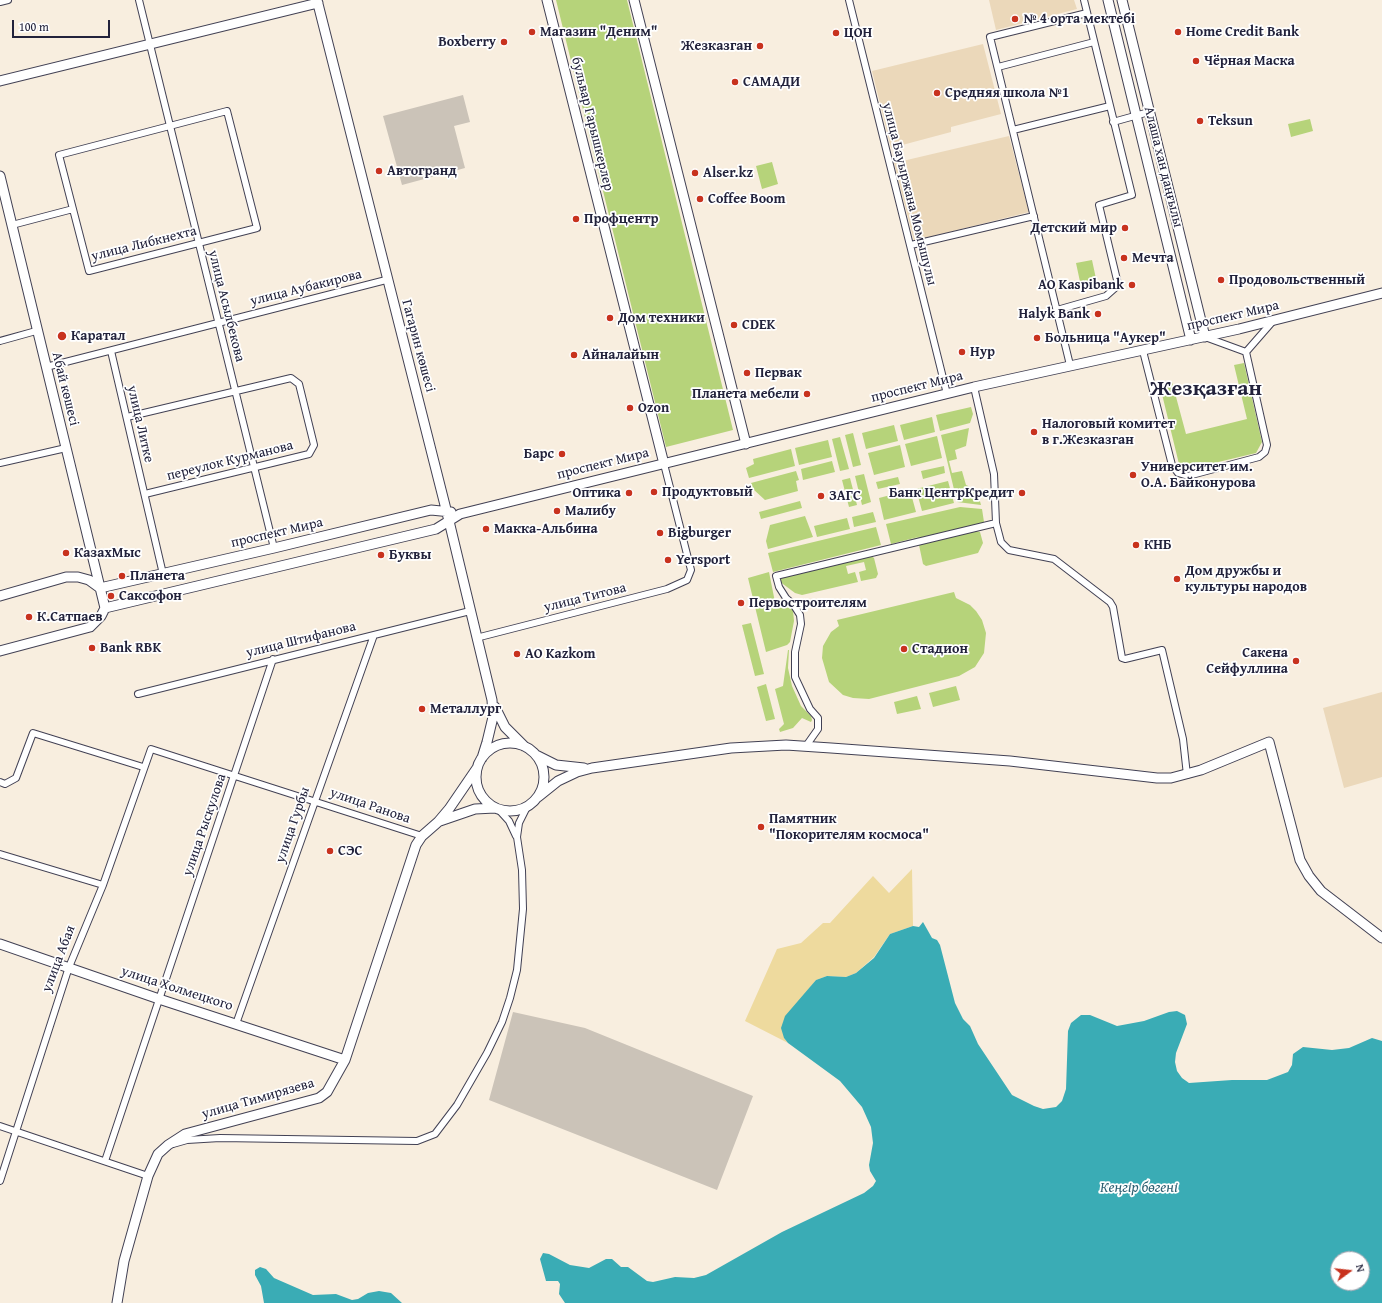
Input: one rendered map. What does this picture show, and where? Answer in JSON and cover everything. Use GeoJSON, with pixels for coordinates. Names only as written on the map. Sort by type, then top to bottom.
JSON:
{"type":"FeatureCollection","features":[{"type":"Feature","properties":{"kind":"street"},"geometry":{"type":"LineString","coordinates":[[0,2],[8,0]]}},
{"type":"Feature","properties":{"kind":"street","name":"улица Асылбекова"},"geometry":{"type":"LineString","coordinates":[[139,0],[274,548]]}},
{"type":"Feature","properties":{"kind":"street","name":"бульвар Гарышкерлер"},"geometry":{"type":"LineString","coordinates":[[547,0],[664,464]]}},
{"type":"Feature","properties":{"kind":"street"},"geometry":{"type":"LineString","coordinates":[[634,0],[746,444]]}},
{"type":"Feature","properties":{"kind":"street","name":"улица Бауыржана Момышулы"},"geometry":{"type":"LineString","coordinates":[[849,0],[911,245],[930,328],[948,394]]}},
{"type":"Feature","properties":{"kind":"street"},"geometry":{"type":"LineString","coordinates":[[1057,310],[1106,296],[1113,292],[1118,284],[1099,205],[1132,195],[1084,0]]}},
{"type":"Feature","properties":{"kind":"street","name":"Алаша хан даңғылы"},"geometry":{"type":"LineString","coordinates":[[1108,0],[1191,340]]}},
{"type":"Feature","properties":{"kind":"street","name":"Алаша хан даңғылы"},"geometry":{"type":"LineString","coordinates":[[1122,0],[1205,337]]}},
{"type":"Feature","properties":{"kind":"street"},"geometry":{"type":"LineString","coordinates":[[0,81],[317,1]]}},
{"type":"Feature","properties":{"kind":"street","name":"Гагарин көшесі"},"geometry":{"type":"LineString","coordinates":[[317,1],[492,700]]}},
{"type":"Feature","properties":{"kind":"street"},"geometry":{"type":"LineString","coordinates":[[1070,365],[990,37],[1087,13]]}},
{"type":"Feature","properties":{"kind":"street"},"geometry":{"type":"LineString","coordinates":[[998,67],[1094,42]]}},
{"type":"Feature","properties":{"kind":"street"},"geometry":{"type":"LineString","coordinates":[[1013,130],[1110,106]]}},
{"type":"Feature","properties":{"kind":"street","name":"улица Либкнехта"},"geometry":{"type":"LineString","coordinates":[[227,111],[257,228],[89,271],[59,155],[170,126],[227,111]]}},
{"type":"Feature","properties":{"kind":"street"},"geometry":{"type":"LineString","coordinates":[[1114,122],[1149,112]]}},
{"type":"Feature","properties":{"kind":"street","name":"Абай көшесі"},"geometry":{"type":"LineString","coordinates":[[0,176],[36,331],[105,608]]}},
{"type":"Feature","properties":{"kind":"street"},"geometry":{"type":"LineString","coordinates":[[12,225],[73,209]]}},
{"type":"Feature","properties":{"kind":"street"},"geometry":{"type":"LineString","coordinates":[[911,245],[1034,216]]}},
{"type":"Feature","properties":{"kind":"street","name":"улица Аубакирова"},"geometry":{"type":"LineString","coordinates":[[46,367],[386,280]]}},
{"type":"Feature","properties":{"kind":"street","name":"проспект Мира"},"geometry":{"type":"LineString","coordinates":[[100,588],[432,510],[447,516],[460,514],[974,387],[1205,337],[1382,293]]}},
{"type":"Feature","properties":{"kind":"street"},"geometry":{"type":"LineString","coordinates":[[1246,352],[1273,321]]}},
{"type":"Feature","properties":{"kind":"street"},"geometry":{"type":"LineString","coordinates":[[0,341],[36,331]]}},
{"type":"Feature","properties":{"kind":"street"},"geometry":{"type":"LineString","coordinates":[[1205,337],[1246,352]]}},
{"type":"Feature","properties":{"kind":"street","name":"улица Литке"},"geometry":{"type":"LineString","coordinates":[[111,351],[163,574]]}},
{"type":"Feature","properties":{"kind":"street"},"geometry":{"type":"LineString","coordinates":[[1143,351],[1172,465],[1178,473],[1188,476],[1259,457],[1265,452],[1267,445],[1246,352]]}},
{"type":"Feature","properties":{"kind":"street","name":"переулок Курманова"},"geometry":{"type":"LineString","coordinates":[[127,418],[291,378],[299,384],[314,445],[310,454],[144,494]]}},
{"type":"Feature","properties":{"kind":"street"},"geometry":{"type":"LineString","coordinates":[[974,387],[994,474],[996,523],[1000,542],[1009,550],[1054,559],[1110,602],[1113,607],[1122,658],[1125,659],[1162,650],[1183,739],[1186,775]]}},
{"type":"Feature","properties":{"kind":"street"},"geometry":{"type":"LineString","coordinates":[[0,464],[66,448]]}},
{"type":"Feature","properties":{"kind":"street","name":"улица Титова"},"geometry":{"type":"LineString","coordinates":[[476,638],[667,589],[688,580],[691,570],[664,464]]}},
{"type":"Feature","properties":{"kind":"street","name":"проспект Мира"},"geometry":{"type":"LineString","coordinates":[[105,608],[436,529],[447,516]]}},
{"type":"Feature","properties":{"kind":"street"},"geometry":{"type":"LineString","coordinates":[[806,746],[818,729],[818,718],[810,709],[795,677],[795,652],[801,624],[800,615],[779,587],[776,576],[996,523]]}},
{"type":"Feature","properties":{"kind":"street"},"geometry":{"type":"LineString","coordinates":[[0,596],[66,577],[78,576],[89,580],[100,588]]}},
{"type":"Feature","properties":{"kind":"street"},"geometry":{"type":"LineString","coordinates":[[0,651],[90,627],[101,616],[105,608]]}},
{"type":"Feature","properties":{"kind":"street","name":"улица Штифанова"},"geometry":{"type":"LineString","coordinates":[[138,694],[273,659],[470,611]]}},
{"type":"Feature","properties":{"kind":"street","name":"улица Гурбы"},"geometry":{"type":"LineString","coordinates":[[236,1024],[314,800],[374,635]]}},
{"type":"Feature","properties":{"kind":"street","name":"улица Рыскулова"},"geometry":{"type":"LineString","coordinates":[[105,1161],[273,659]]}},
{"type":"Feature","properties":{"kind":"street"},"geometry":{"type":"LineString","coordinates":[[492,700],[505,727],[536,755],[556,765],[592,768]]}},
{"type":"Feature","properties":{"kind":"street"},"geometry":{"type":"LineString","coordinates":[[438,822],[459,795],[482,758],[493,717],[492,700]]}},
{"type":"Feature","properties":{"kind":"street"},"geometry":{"type":"LineString","coordinates":[[0,782],[5,784],[16,778],[33,733],[143,767]]}},
{"type":"Feature","properties":{"kind":"street"},"geometry":{"type":"LineString","coordinates":[[168,1145],[188,1140],[220,1138],[417,1141],[435,1134],[457,1105],[487,1053],[502,1022],[510,998],[517,970],[523,909],[522,870],[517,837],[519,822],[527,807],[558,781],[577,772],[592,768],[731,748],[806,746],[1010,760],[1157,778],[1171,778],[1186,775],[1269,742],[1300,860],[1309,876],[1321,891],[1382,938]]}},
{"type":"Feature","properties":{"kind":"street"},"geometry":{"type":"LineString","coordinates":[[482,758],[492,748],[499,745],[513,743],[526,747]]}},
{"type":"Feature","properties":{"kind":"street","name":"улица Ранова"},"geometry":{"type":"LineString","coordinates":[[151,749],[314,800],[422,836]]}},
{"type":"Feature","properties":{"kind":"street","name":"улица Абая"},"geometry":{"type":"LineString","coordinates":[[0,1181],[69,967],[103,885],[143,767],[151,749]]}},
{"type":"Feature","properties":{"kind":"street"},"geometry":{"type":"LineString","coordinates":[[536,755],[543,768],[544,776],[544,783],[538,797]]}},
{"type":"Feature","properties":{"kind":"street"},"geometry":{"type":"LineString","coordinates":[[477,768],[476,780],[479,792],[486,802],[497,809],[509,821],[517,837]]}},
{"type":"Feature","properties":{"kind":"street"},"geometry":{"type":"LineString","coordinates":[[438,822],[475,809],[497,809],[512,812],[527,807]]}},
{"type":"Feature","properties":{"kind":"street","name":"улица Тимирязева"},"geometry":{"type":"LineString","coordinates":[[117,1303],[124,1261],[148,1176],[158,1154],[168,1145],[185,1134],[206,1127],[319,1098],[327,1092],[345,1060],[412,856],[422,836],[438,822]]}},
{"type":"Feature","properties":{"kind":"street"},"geometry":{"type":"LineString","coordinates":[[0,854],[103,885]]}},
{"type":"Feature","properties":{"kind":"street","name":"улица Холмецкого"},"geometry":{"type":"LineString","coordinates":[[0,944],[159,999],[345,1060]]}},
{"type":"Feature","properties":{"kind":"street"},"geometry":{"type":"LineString","coordinates":[[0,1126],[148,1176]]}},
{"type":"Feature","properties":{"kind":"shaded area","name":"№ 4 орта мектебі"},"geometry":{"type":"Polygon","coordinates":[[[989,0],[1074,0],[1077,9],[996,30],[989,0]]]}},
{"type":"Feature","properties":{"kind":"shaded area","name":"Средняя школа №1"},"geometry":{"type":"Polygon","coordinates":[[[983,44],[1001,114],[951,127],[951,132],[891,148],[872,71],[983,44]]]}},
{"type":"Feature","properties":{"kind":"shaded area"},"geometry":{"type":"Polygon","coordinates":[[[463,95],[470,122],[454,126],[465,168],[402,185],[383,116],[463,95]]]}},
{"type":"Feature","properties":{"kind":"shaded area"},"geometry":{"type":"Polygon","coordinates":[[[1009,136],[1029,212],[914,241],[894,163],[1009,136]]]}},
{"type":"Feature","properties":{"kind":"shaded area"},"geometry":{"type":"Polygon","coordinates":[[[1382,692],[1382,777],[1344,788],[1323,708],[1382,692]]]}},
{"type":"Feature","properties":{"kind":"shaded area"},"geometry":{"type":"Polygon","coordinates":[[[513,1012],[585,1028],[753,1096],[717,1190],[489,1100],[513,1012]]]}},
{"type":"Feature","properties":{"kind":"green space"},"geometry":{"type":"Polygon","coordinates":[[[556,0],[627,0],[733,430],[666,447],[556,0]]]}},
{"type":"Feature","properties":{"kind":"green space"},"geometry":{"type":"Polygon","coordinates":[[[1310,119],[1313,131],[1291,137],[1288,124],[1310,119]]]}},
{"type":"Feature","properties":{"kind":"green space"},"geometry":{"type":"Polygon","coordinates":[[[772,162],[778,184],[762,189],[756,166],[772,162]]]}},
{"type":"Feature","properties":{"kind":"green space"},"geometry":{"type":"Polygon","coordinates":[[[1092,260],[1098,288],[1082,291],[1076,263],[1092,260]]]}},
{"type":"Feature","properties":{"kind":"green space"},"geometry":{"type":"Polygon","coordinates":[[[1244,363],[1262,442],[1256,453],[1189,469],[1179,464],[1160,386],[1172,382],[1186,434],[1247,419],[1234,365],[1244,363]]]}},
{"type":"Feature","properties":{"kind":"green space"},"geometry":{"type":"Polygon","coordinates":[[[971,407],[973,414],[970,423],[940,431],[936,415],[971,407]]]}},
{"type":"Feature","properties":{"kind":"green space"},"geometry":{"type":"Polygon","coordinates":[[[932,417],[935,432],[904,440],[900,425],[932,417]]]}},
{"type":"Feature","properties":{"kind":"green space"},"geometry":{"type":"Polygon","coordinates":[[[894,425],[898,441],[866,449],[862,433],[894,425]]]}},
{"type":"Feature","properties":{"kind":"green space"},"geometry":{"type":"Polygon","coordinates":[[[969,428],[966,446],[955,450],[957,459],[949,461],[952,473],[962,471],[966,485],[977,490],[981,505],[957,502],[941,435],[969,428]]]}},
{"type":"Feature","properties":{"kind":"green space"},"geometry":{"type":"Polygon","coordinates":[[[853,433],[861,465],[853,467],[845,435],[853,433]]]}},
{"type":"Feature","properties":{"kind":"green space"},"geometry":{"type":"Polygon","coordinates":[[[937,436],[942,458],[911,466],[905,444],[937,436]]]}},
{"type":"Feature","properties":{"kind":"green space"},"geometry":{"type":"Polygon","coordinates":[[[840,437],[849,469],[840,471],[832,439],[840,437]]]}},
{"type":"Feature","properties":{"kind":"green space"},"geometry":{"type":"Polygon","coordinates":[[[828,440],[832,457],[799,465],[795,448],[828,440]]]}},
{"type":"Feature","properties":{"kind":"green space"},"geometry":{"type":"Polygon","coordinates":[[[900,445],[905,467],[874,475],[868,453],[900,445]]]}},
{"type":"Feature","properties":{"kind":"green space"},"geometry":{"type":"Polygon","coordinates":[[[791,449],[795,466],[749,478],[746,468],[754,464],[753,459],[791,449]]]}},
{"type":"Feature","properties":{"kind":"green space"},"geometry":{"type":"Polygon","coordinates":[[[832,461],[835,472],[803,480],[801,469],[832,461]]]}},
{"type":"Feature","properties":{"kind":"green space"},"geometry":{"type":"Polygon","coordinates":[[[944,466],[945,473],[923,479],[921,471],[944,466]]]}},
{"type":"Feature","properties":{"kind":"green space"},"geometry":{"type":"Polygon","coordinates":[[[796,471],[799,480],[796,481],[798,491],[765,500],[753,489],[751,483],[796,471]]]}},
{"type":"Feature","properties":{"kind":"green space"},"geometry":{"type":"Polygon","coordinates":[[[864,474],[871,502],[862,505],[855,476],[864,474]]]}},
{"type":"Feature","properties":{"kind":"green space"},"geometry":{"type":"Polygon","coordinates":[[[898,477],[900,484],[878,489],[876,482],[898,477]]]}},
{"type":"Feature","properties":{"kind":"green space"},"geometry":{"type":"Polygon","coordinates":[[[850,478],[857,505],[849,507],[842,480],[850,478]]]}},
{"type":"Feature","properties":{"kind":"green space"},"geometry":{"type":"Polygon","coordinates":[[[948,481],[954,503],[922,511],[916,489],[948,481]]]}},
{"type":"Feature","properties":{"kind":"green space"},"geometry":{"type":"Polygon","coordinates":[[[910,490],[916,512],[884,520],[879,498],[910,490]]]}},
{"type":"Feature","properties":{"kind":"green space"},"geometry":{"type":"Polygon","coordinates":[[[800,501],[802,508],[761,519],[759,512],[800,501]]]}},
{"type":"Feature","properties":{"kind":"green space"},"geometry":{"type":"Polygon","coordinates":[[[960,507],[982,509],[983,524],[892,545],[922,536],[891,544],[886,524],[960,507]]]}},
{"type":"Feature","properties":{"kind":"green space"},"geometry":{"type":"Polygon","coordinates":[[[873,512],[876,522],[854,527],[852,517],[873,512]]]}},
{"type":"Feature","properties":{"kind":"green space"},"geometry":{"type":"Polygon","coordinates":[[[805,516],[813,537],[768,549],[766,541],[770,525],[805,516]]]}},
{"type":"Feature","properties":{"kind":"green space"},"geometry":{"type":"Polygon","coordinates":[[[847,518],[850,529],[817,537],[814,526],[847,518]]]}},
{"type":"Feature","properties":{"kind":"green space"},"geometry":{"type":"Polygon","coordinates":[[[876,527],[881,545],[773,572],[768,553],[876,527]]]}},
{"type":"Feature","properties":{"kind":"green space"},"geometry":{"type":"Polygon","coordinates":[[[976,531],[980,532],[983,543],[978,553],[926,566],[923,564],[919,545],[976,531]]]}},
{"type":"Feature","properties":{"kind":"green space"},"geometry":{"type":"Polygon","coordinates":[[[871,556],[874,558],[878,574],[876,578],[861,581],[859,572],[866,570],[864,562],[846,566],[848,574],[855,572],[858,582],[802,595],[795,593],[779,581],[780,578],[871,556]]]}},
{"type":"Feature","properties":{"kind":"green space"},"geometry":{"type":"Polygon","coordinates":[[[769,572],[775,602],[793,610],[794,621],[790,642],[787,645],[766,652],[748,578],[769,572]]]}},
{"type":"Feature","properties":{"kind":"green space"},"geometry":{"type":"Polygon","coordinates":[[[954,592],[956,598],[970,605],[976,611],[982,620],[986,633],[984,653],[975,667],[959,676],[869,699],[853,698],[843,695],[829,682],[822,658],[823,646],[831,632],[839,626],[837,620],[954,592]]]}},
{"type":"Feature","properties":{"kind":"green space"},"geometry":{"type":"Polygon","coordinates":[[[751,623],[764,674],[755,676],[742,625],[751,623]]]}},
{"type":"Feature","properties":{"kind":"green space"},"geometry":{"type":"Polygon","coordinates":[[[788,650],[788,668],[792,686],[801,706],[811,716],[812,720],[811,722],[802,718],[793,728],[780,732],[779,729],[784,724],[775,689],[783,686],[788,650]]]}},
{"type":"Feature","properties":{"kind":"green space"},"geometry":{"type":"Polygon","coordinates":[[[766,684],[775,719],[766,721],[757,687],[766,684]]]}},
{"type":"Feature","properties":{"kind":"green space"},"geometry":{"type":"Polygon","coordinates":[[[956,686],[960,700],[933,707],[929,693],[956,686]]]}},
{"type":"Feature","properties":{"kind":"green space"},"geometry":{"type":"Polygon","coordinates":[[[917,696],[921,709],[897,714],[894,702],[917,696]]]}},
{"type":"Feature","properties":{"kind":"sand"},"geometry":{"type":"Polygon","coordinates":[[[912,869],[913,926],[890,934],[874,957],[856,973],[846,977],[827,976],[816,980],[783,1022],[784,1038],[788,1043],[745,1021],[777,949],[801,943],[823,923],[830,923],[873,876],[889,893],[912,869]]]}},
{"type":"Feature","properties":{"kind":"water","name":"Кеңгір бөгені"},"geometry":{"type":"Polygon","coordinates":[[[923,922],[932,938],[937,940],[940,945],[955,1003],[963,1019],[970,1026],[978,1044],[1012,1095],[1043,1109],[1056,1107],[1062,1101],[1066,1089],[1068,1031],[1071,1023],[1081,1015],[1090,1015],[1117,1026],[1144,1021],[1169,1012],[1177,1011],[1185,1015],[1187,1024],[1176,1053],[1175,1062],[1177,1071],[1182,1078],[1189,1083],[1232,1080],[1267,1080],[1288,1072],[1292,1065],[1293,1054],[1303,1047],[1332,1050],[1349,1048],[1372,1038],[1382,1041],[1382,1303],[565,1303],[559,1294],[560,1284],[558,1281],[546,1281],[540,1259],[543,1253],[549,1254],[570,1265],[589,1268],[606,1259],[612,1259],[621,1267],[628,1267],[647,1281],[653,1282],[675,1277],[694,1278],[706,1275],[782,1232],[864,1193],[873,1186],[876,1181],[870,1171],[869,1165],[873,1143],[871,1127],[862,1107],[840,1081],[788,1043],[784,1038],[781,1028],[785,1016],[816,980],[827,976],[846,977],[856,973],[874,958],[890,934],[913,926],[919,927],[923,922]]]}},
{"type":"Feature","properties":{"kind":"water"},"geometry":{"type":"Polygon","coordinates":[[[260,1267],[266,1269],[274,1278],[313,1295],[336,1294],[352,1300],[358,1299],[368,1293],[379,1291],[391,1293],[402,1303],[264,1303],[261,1286],[255,1275],[255,1270],[260,1267]]]}},
{"type":"Feature","properties":{"kind":"place","name":"№ 4 орта мектебі"},"geometry":{"type":"Point","coordinates":[1015,19]}},
{"type":"Feature","properties":{"kind":"place","name":"Магазин \"Деним\""},"geometry":{"type":"Point","coordinates":[532,32]}},
{"type":"Feature","properties":{"kind":"place","name":"Home Credit Bank"},"geometry":{"type":"Point","coordinates":[1178,32]}},
{"type":"Feature","properties":{"kind":"place","name":"ЦОН"},"geometry":{"type":"Point","coordinates":[836,33]}},
{"type":"Feature","properties":{"kind":"place","name":"Boxberry"},"geometry":{"type":"Point","coordinates":[504,42]}},
{"type":"Feature","properties":{"kind":"place","name":"Жезказган"},"geometry":{"type":"Point","coordinates":[760,46]}},
{"type":"Feature","properties":{"kind":"place","name":"Чёрная Маска"},"geometry":{"type":"Point","coordinates":[1196,61]}},
{"type":"Feature","properties":{"kind":"place","name":"САМАДИ"},"geometry":{"type":"Point","coordinates":[735,82]}},
{"type":"Feature","properties":{"kind":"place","name":"Средняя школа №1"},"geometry":{"type":"Point","coordinates":[937,93]}},
{"type":"Feature","properties":{"kind":"place","name":"Teksun"},"geometry":{"type":"Point","coordinates":[1200,121]}},
{"type":"Feature","properties":{"kind":"place","name":"Автогранд"},"geometry":{"type":"Point","coordinates":[379,171]}},
{"type":"Feature","properties":{"kind":"place","name":"Alser.kz"},"geometry":{"type":"Point","coordinates":[695,173]}},
{"type":"Feature","properties":{"kind":"place","name":"Coffee Boom"},"geometry":{"type":"Point","coordinates":[700,199]}},
{"type":"Feature","properties":{"kind":"place","name":"Профцентр"},"geometry":{"type":"Point","coordinates":[576,219]}},
{"type":"Feature","properties":{"kind":"place","name":"Детский мир"},"geometry":{"type":"Point","coordinates":[1125,228]}},
{"type":"Feature","properties":{"kind":"place","name":"Мечта"},"geometry":{"type":"Point","coordinates":[1124,258]}},
{"type":"Feature","properties":{"kind":"place","name":"Продовольственный"},"geometry":{"type":"Point","coordinates":[1221,280]}},
{"type":"Feature","properties":{"kind":"place","name":"AO Kaspibank"},"geometry":{"type":"Point","coordinates":[1132,285]}},
{"type":"Feature","properties":{"kind":"place","name":"Halyk Bank"},"geometry":{"type":"Point","coordinates":[1098,314]}},
{"type":"Feature","properties":{"kind":"place","name":"Дом техники"},"geometry":{"type":"Point","coordinates":[610,318]}},
{"type":"Feature","properties":{"kind":"place","name":"CDEK"},"geometry":{"type":"Point","coordinates":[734,325]}},
{"type":"Feature","properties":{"kind":"place","name":"Каратал"},"geometry":{"type":"Point","coordinates":[62,336]}},
{"type":"Feature","properties":{"kind":"place","name":"Больница \"Аукер\""},"geometry":{"type":"Point","coordinates":[1037,338]}},
{"type":"Feature","properties":{"kind":"place","name":"Нур"},"geometry":{"type":"Point","coordinates":[962,352]}},
{"type":"Feature","properties":{"kind":"place","name":"Айналайын"},"geometry":{"type":"Point","coordinates":[574,355]}},
{"type":"Feature","properties":{"kind":"place","name":"Первак"},"geometry":{"type":"Point","coordinates":[747,373]}},
{"type":"Feature","properties":{"kind":"place","name":"Планета мебели"},"geometry":{"type":"Point","coordinates":[807,394]}},
{"type":"Feature","properties":{"kind":"place","name":"Ozon"},"geometry":{"type":"Point","coordinates":[630,408]}},
{"type":"Feature","properties":{"kind":"place","name":"Налоговый комитет в г.Жезказган"},"geometry":{"type":"Point","coordinates":[1034,432]}},
{"type":"Feature","properties":{"kind":"place","name":"Барс"},"geometry":{"type":"Point","coordinates":[562,454]}},
{"type":"Feature","properties":{"kind":"place","name":"Университет им. О.А. Байконурова"},"geometry":{"type":"Point","coordinates":[1133,475]}},
{"type":"Feature","properties":{"kind":"place","name":"Продуктовый"},"geometry":{"type":"Point","coordinates":[654,492]}},
{"type":"Feature","properties":{"kind":"place","name":"Оптика"},"geometry":{"type":"Point","coordinates":[629,493]}},
{"type":"Feature","properties":{"kind":"place","name":"Банк ЦентрКредит"},"geometry":{"type":"Point","coordinates":[1022,493]}},
{"type":"Feature","properties":{"kind":"place","name":"ЗАГС"},"geometry":{"type":"Point","coordinates":[821,496]}},
{"type":"Feature","properties":{"kind":"place","name":"Малибу"},"geometry":{"type":"Point","coordinates":[557,511]}},
{"type":"Feature","properties":{"kind":"place","name":"Макка-Альбина"},"geometry":{"type":"Point","coordinates":[486,529]}},
{"type":"Feature","properties":{"kind":"place","name":"Bigburger"},"geometry":{"type":"Point","coordinates":[660,533]}},
{"type":"Feature","properties":{"kind":"place","name":"КНБ"},"geometry":{"type":"Point","coordinates":[1136,545]}},
{"type":"Feature","properties":{"kind":"place","name":"КазахМыс"},"geometry":{"type":"Point","coordinates":[66,553]}},
{"type":"Feature","properties":{"kind":"place","name":"Буквы"},"geometry":{"type":"Point","coordinates":[381,555]}},
{"type":"Feature","properties":{"kind":"place","name":"Yersport"},"geometry":{"type":"Point","coordinates":[668,560]}},
{"type":"Feature","properties":{"kind":"place","name":"Планета"},"geometry":{"type":"Point","coordinates":[122,576]}},
{"type":"Feature","properties":{"kind":"place","name":"Дом дружбы и культуры народов"},"geometry":{"type":"Point","coordinates":[1177,579]}},
{"type":"Feature","properties":{"kind":"place","name":"Саксофон"},"geometry":{"type":"Point","coordinates":[111,596]}},
{"type":"Feature","properties":{"kind":"place","name":"Первостроителям"},"geometry":{"type":"Point","coordinates":[741,603]}},
{"type":"Feature","properties":{"kind":"place","name":"К.Сатпаев"},"geometry":{"type":"Point","coordinates":[29,617]}},
{"type":"Feature","properties":{"kind":"place","name":"Bank RBK"},"geometry":{"type":"Point","coordinates":[92,648]}},
{"type":"Feature","properties":{"kind":"place","name":"Стадион"},"geometry":{"type":"Point","coordinates":[904,649]}},
{"type":"Feature","properties":{"kind":"place","name":"AO Kazkom"},"geometry":{"type":"Point","coordinates":[517,654]}},
{"type":"Feature","properties":{"kind":"place","name":"Сакена Сейфуллина"},"geometry":{"type":"Point","coordinates":[1296,661]}},
{"type":"Feature","properties":{"kind":"place","name":"Металлург"},"geometry":{"type":"Point","coordinates":[422,709]}},
{"type":"Feature","properties":{"kind":"place","name":"Памятник \"Покорителям космоса\""},"geometry":{"type":"Point","coordinates":[761,827]}},
{"type":"Feature","properties":{"kind":"place","name":"СЭС"},"geometry":{"type":"Point","coordinates":[330,851]}},
{"type":"Feature","properties":{"kind":"district","name":"Жезқазған"},"geometry":{"type":"Point","coordinates":[1206,389]}}]}
